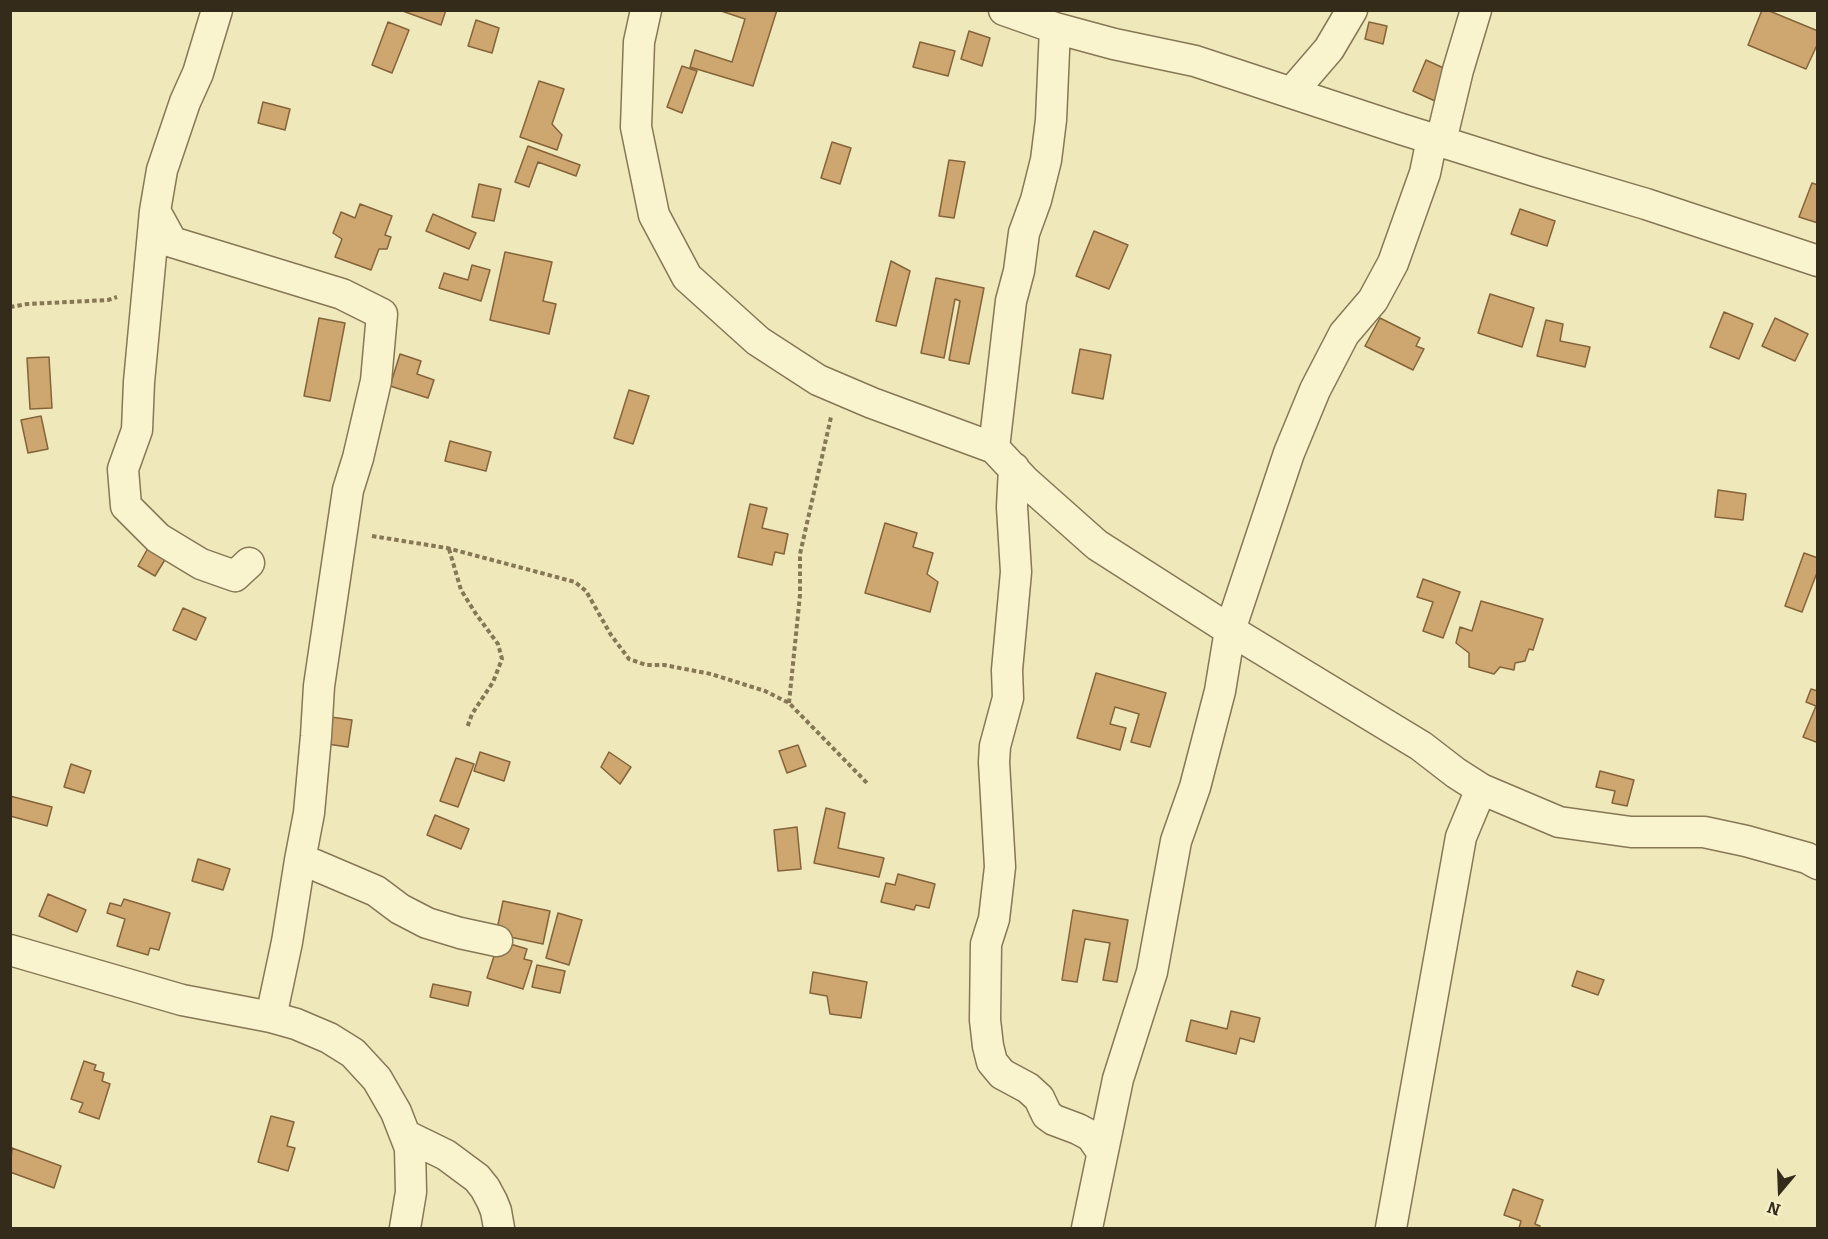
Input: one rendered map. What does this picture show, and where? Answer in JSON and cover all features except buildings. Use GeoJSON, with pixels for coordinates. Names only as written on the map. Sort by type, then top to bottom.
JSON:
{"type":"FeatureCollection","features":[{"type":"Feature","properties":{"kind":"street"},"geometry":{"type":"LineString","coordinates":[[217,10],[198,73],[185,102],[162,170],[155,211],[139,382],[137,430],[123,469],[126,506],[158,538],[201,564],[236,576],[249,563]]}},
{"type":"Feature","properties":{"kind":"street"},"geometry":{"type":"LineString","coordinates":[[646,10],[639,42],[636,127],[654,215],[687,277],[758,341],[819,380],[1004,458],[1097,545],[1230,630],[1421,746],[1480,789],[1559,822],[1631,832],[1704,832],[1797,855],[1818,864]]}},
{"type":"Feature","properties":{"kind":"street"},"geometry":{"type":"LineString","coordinates":[[1292,92],[1329,49],[1352,10]]}},
{"type":"Feature","properties":{"kind":"street"},"geometry":{"type":"LineString","coordinates":[[1087,1228],[1118,1078],[1152,972],[1176,841],[1195,787],[1220,691],[1230,630],[1289,453],[1315,390],[1344,334],[1372,300],[1393,263],[1436,140],[1476,10]]}},
{"type":"Feature","properties":{"kind":"street"},"geometry":{"type":"LineString","coordinates":[[1019,13],[1055,28],[1114,44],[1195,61],[1818,261]]}},
{"type":"Feature","properties":{"kind":"street"},"geometry":{"type":"LineString","coordinates":[[1055,28],[1051,120],[1046,160],[1036,201],[1024,233],[1019,271],[1011,301],[1004,458],[1012,507],[1016,572],[1007,670],[1008,698],[995,746],[1000,867],[993,919],[986,944],[985,1020],[992,1062],[1002,1074],[1028,1088],[1053,1120],[1091,1136],[1102,1152]]}},
{"type":"Feature","properties":{"kind":"street"},"geometry":{"type":"LineString","coordinates":[[155,211],[172,242],[342,294],[382,314],[376,381],[348,490],[341,531],[319,686],[309,813],[287,942],[271,1017]]}},
{"type":"Feature","properties":{"kind":"street"},"geometry":{"type":"LineString","coordinates":[[1391,1228],[1461,837],[1480,789]]}},
{"type":"Feature","properties":{"kind":"street"},"geometry":{"type":"LineString","coordinates":[[300,860],[376,891],[412,917],[497,941]]}},
{"type":"Feature","properties":{"kind":"street"},"geometry":{"type":"LineString","coordinates":[[10,950],[182,1000],[296,1024],[329,1038],[353,1053],[377,1079],[396,1112],[410,1148],[411,1192],[405,1228]]}},
{"type":"Feature","properties":{"kind":"street"},"geometry":{"type":"LineString","coordinates":[[405,1135],[446,1155],[477,1178],[485,1188],[496,1211],[499,1228]]}},
{"type":"Feature","properties":{"kind":"path"},"geometry":{"type":"LineString","coordinates":[[10,307],[108,300],[149,286]]}},
{"type":"Feature","properties":{"kind":"path"},"geometry":{"type":"LineString","coordinates":[[789,703],[800,595],[800,554],[836,388]]}},
{"type":"Feature","properties":{"kind":"path"},"geometry":{"type":"LineString","coordinates":[[341,531],[449,549],[575,582],[586,591],[611,634],[629,659],[646,665],[664,665],[711,674],[765,691],[789,703],[867,783]]}},
{"type":"Feature","properties":{"kind":"path"},"geometry":{"type":"LineString","coordinates":[[449,549],[461,590],[498,644],[502,659],[493,682],[472,714],[467,728]]}}]}
